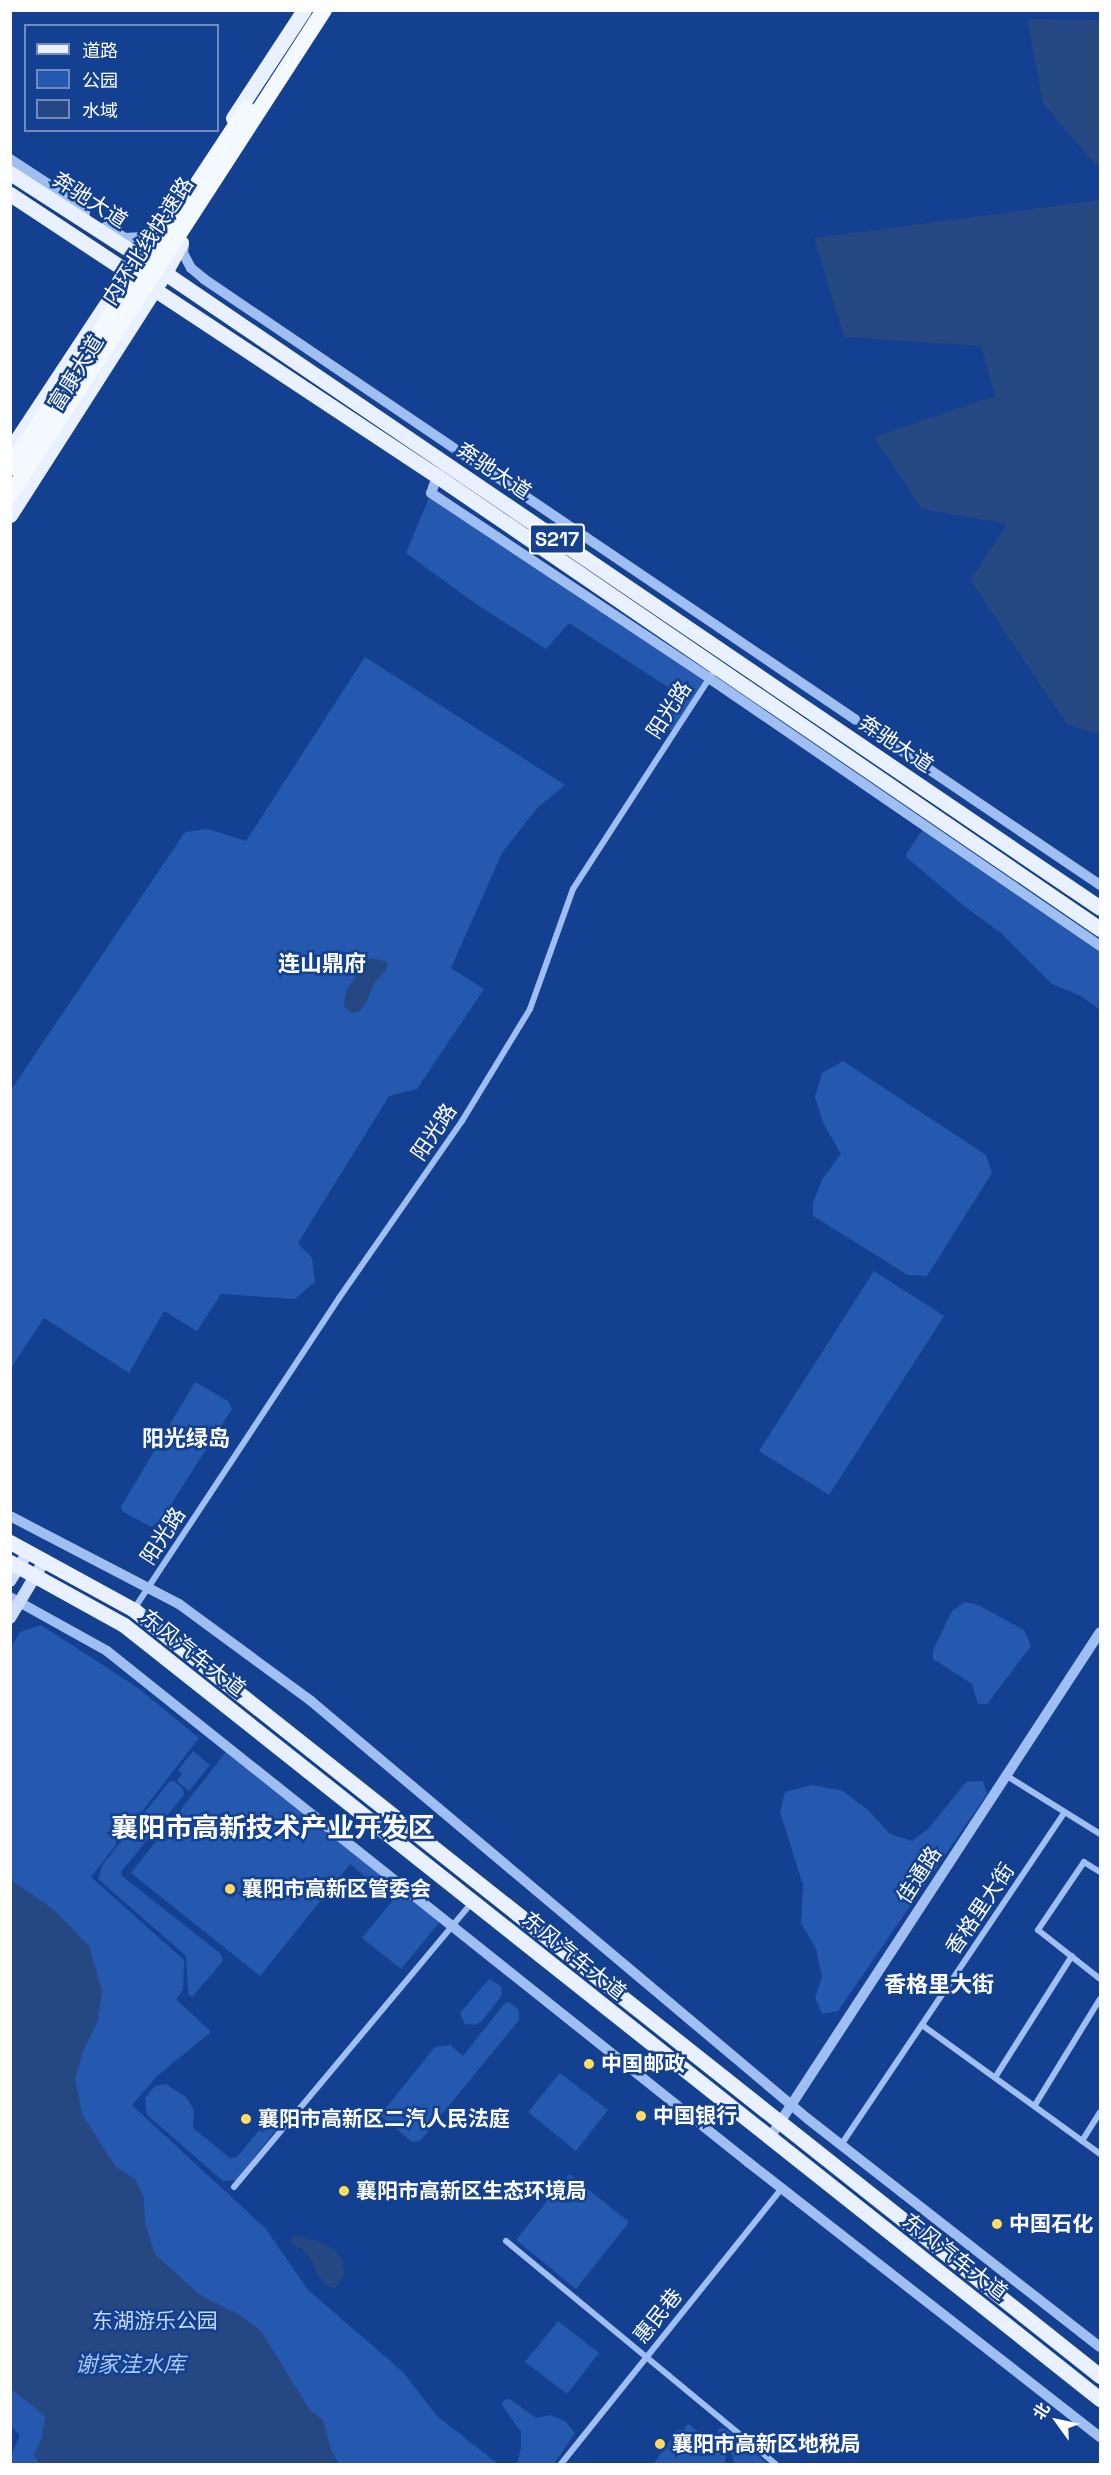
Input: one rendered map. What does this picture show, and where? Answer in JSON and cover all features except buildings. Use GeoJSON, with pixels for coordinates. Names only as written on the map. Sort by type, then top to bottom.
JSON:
{"type":"FeatureCollection","features":[{"type":"Feature","properties":{"kind":"highway","name":"内环北线快速路"},"geometry":{"type":"LineString","coordinates":[[10,468],[311,10]]}},
{"type":"Feature","properties":{"kind":"highway","name":"内环北线快速路"},"geometry":{"type":"LineString","coordinates":[[10,495],[324,10]]}},
{"type":"Feature","properties":{"kind":"main road","name":"富康大道"},"geometry":{"type":"LineString","coordinates":[[10,450],[138,256],[164,224],[304,10]]}},
{"type":"Feature","properties":{"kind":"main road","name":"富康大道"},"geometry":{"type":"LineString","coordinates":[[10,515],[155,289],[189,229],[330,10]]}},
{"type":"Feature","properties":{"kind":"main road","name":"奔驰大道"},"geometry":{"type":"LineString","coordinates":[[10,173],[165,273],[605,572],[717,666],[1101,908]]}},
{"type":"Feature","properties":{"kind":"main road","name":"奔驰大道"},"geometry":{"type":"LineString","coordinates":[[10,194],[436,476],[1101,929]]}},
{"type":"Feature","properties":{"kind":"main road","name":"东风汽车大道"},"geometry":{"type":"LineString","coordinates":[[10,1542],[134,1610],[1101,2376]]}},
{"type":"Feature","properties":{"kind":"main road"},"geometry":{"type":"LineString","coordinates":[[10,1581],[15,1564],[28,1552]]}},
{"type":"Feature","properties":{"kind":"main road"},"geometry":{"type":"LineString","coordinates":[[10,1618],[15,1599],[36,1576],[44,1561]]}},
{"type":"Feature","properties":{"kind":"main road","name":"东风汽车大道"},"geometry":{"type":"LineString","coordinates":[[15,1564],[124,1625],[769,2139],[1101,2399]]}},
{"type":"Feature","properties":{"kind":"street"},"geometry":{"type":"LineString","coordinates":[[10,159],[65,195],[77,208],[125,238],[142,237],[164,224]]}},
{"type":"Feature","properties":{"kind":"street"},"geometry":{"type":"LineString","coordinates":[[189,229],[183,253],[191,268],[204,279],[1101,885]]}},
{"type":"Feature","properties":{"kind":"street"},"geometry":{"type":"LineString","coordinates":[[605,572],[615,557]]}},
{"type":"Feature","properties":{"kind":"street"},"geometry":{"type":"LineString","coordinates":[[717,666],[1101,946]]}},
{"type":"Feature","properties":{"kind":"street","name":"阳光路"},"geometry":{"type":"LineString","coordinates":[[134,1610],[339,1298],[468,1112],[530,1009],[573,889],[717,666]]}},
{"type":"Feature","properties":{"kind":"street"},"geometry":{"type":"LineString","coordinates":[[10,1516],[179,1604],[310,1701],[792,2106],[1101,2347]]}},
{"type":"Feature","properties":{"kind":"street"},"geometry":{"type":"LineString","coordinates":[[15,1599],[107,1651],[782,2188],[1101,2437]]}},
{"type":"Feature","properties":{"kind":"street","name":"佳通路"},"geometry":{"type":"LineString","coordinates":[[769,2139],[1101,1632]]}},
{"type":"Feature","properties":{"kind":"street"},"geometry":{"type":"LineString","coordinates":[[1007,1776],[1101,1834]]}},
{"type":"Feature","properties":{"kind":"street","name":"香格里大街"},"geometry":{"type":"LineString","coordinates":[[841,2145],[1065,1812]]}},
{"type":"Feature","properties":{"kind":"street"},"geometry":{"type":"LineString","coordinates":[[1101,1872],[1084,1862],[1038,1930],[1101,1978]]}},
{"type":"Feature","properties":{"kind":"street"},"geometry":{"type":"LineString","coordinates":[[234,2187],[472,1902]]}},
{"type":"Feature","properties":{"kind":"street"},"geometry":{"type":"LineString","coordinates":[[996,2076],[1072,1956]]}},
{"type":"Feature","properties":{"kind":"street"},"geometry":{"type":"LineString","coordinates":[[1035,2105],[1101,1999]]}},
{"type":"Feature","properties":{"kind":"street"},"geometry":{"type":"LineString","coordinates":[[922,2025],[996,2076],[1101,2154]]}},
{"type":"Feature","properties":{"kind":"street"},"geometry":{"type":"LineString","coordinates":[[1082,2141],[1101,2112]]}},
{"type":"Feature","properties":{"kind":"street","name":"惠民巷"},"geometry":{"type":"LineString","coordinates":[[561,2464],[782,2188]]}},
{"type":"Feature","properties":{"kind":"street"},"geometry":{"type":"LineString","coordinates":[[506,2241],[776,2464]]}},
{"type":"Feature","properties":{"kind":"green space"},"geometry":{"type":"Polygon","coordinates":[[[431,493],[709,678],[675,733],[666,727],[677,693],[569,623],[546,649],[476,604],[406,553],[431,493]]]}},
{"type":"Feature","properties":{"kind":"green space"},"geometry":{"type":"Polygon","coordinates":[[[365,657],[565,785],[537,808],[502,853],[451,968],[484,989],[417,1089],[389,1096],[298,1243],[312,1258],[315,1282],[295,1299],[221,1294],[197,1331],[164,1311],[129,1373],[44,1318],[11,1368],[11,1090],[185,832],[208,829],[246,841],[365,657]]]}},
{"type":"Feature","properties":{"kind":"green space"},"geometry":{"type":"Polygon","coordinates":[[[925,826],[1100,945],[1100,1010],[1081,996],[1052,984],[1001,933],[964,906],[905,856],[925,826]]]}},
{"type":"Feature","properties":{"kind":"green space"},"geometry":{"type":"Polygon","coordinates":[[[843,1061],[986,1155],[992,1173],[927,1276],[908,1275],[813,1216],[813,1202],[823,1178],[841,1154],[823,1123],[815,1097],[822,1073],[843,1061]]]}},
{"type":"Feature","properties":{"kind":"green space"},"geometry":{"type":"Polygon","coordinates":[[[874,1271],[944,1316],[829,1495],[759,1451],[874,1271]]]}},
{"type":"Feature","properties":{"kind":"green space"},"geometry":{"type":"Polygon","coordinates":[[[195,1382],[228,1401],[232,1409],[161,1520],[151,1527],[123,1512],[121,1507],[195,1382]]]}},
{"type":"Feature","properties":{"kind":"green space"},"geometry":{"type":"Polygon","coordinates":[[[965,1602],[978,1605],[1024,1630],[1031,1646],[987,1704],[978,1704],[972,1684],[933,1659],[933,1650],[952,1611],[965,1602]]]}},
{"type":"Feature","properties":{"kind":"green space","name":"东湖游乐公园"},"geometry":{"type":"Polygon","coordinates":[[[41,1625],[138,1688],[199,1738],[91,1877],[184,1960],[183,1990],[176,1999],[211,2032],[157,2076],[132,2105],[266,2229],[308,2290],[402,2371],[437,2416],[498,2464],[11,2464],[11,2456],[20,2435],[10,2426],[10,1649],[20,1632],[41,1625]]]}},
{"type":"Feature","properties":{"kind":"green space"},"geometry":{"type":"Polygon","coordinates":[[[229,1748],[443,1918],[401,1969],[362,1938],[393,1900],[350,1864],[260,1976],[131,1873],[229,1748]]]}},
{"type":"Feature","properties":{"kind":"green space"},"geometry":{"type":"Polygon","coordinates":[[[193,1751],[210,1765],[189,1791],[177,1781],[182,1773],[178,1770],[193,1751]]]}},
{"type":"Feature","properties":{"kind":"green space"},"geometry":{"type":"Polygon","coordinates":[[[174,1781],[183,1789],[184,1795],[121,1872],[122,1876],[221,1954],[223,1961],[192,1997],[188,1993],[186,1956],[98,1879],[103,1864],[169,1782],[174,1781]]]}},
{"type":"Feature","properties":{"kind":"green space"},"geometry":{"type":"Polygon","coordinates":[[[983,1781],[987,1794],[838,2011],[822,2014],[815,1997],[822,1977],[816,1949],[801,1923],[803,1885],[780,1812],[785,1792],[812,1785],[843,1791],[869,1811],[890,1834],[912,1841],[929,1828],[966,1782],[983,1781]]]}},
{"type":"Feature","properties":{"kind":"green space"},"geometry":{"type":"Polygon","coordinates":[[[489,1979],[501,1986],[502,1995],[481,2022],[474,2025],[465,2024],[460,2013],[489,1979]]]}},
{"type":"Feature","properties":{"kind":"green space"},"geometry":{"type":"Polygon","coordinates":[[[509,2002],[519,2010],[519,2020],[420,2141],[412,2142],[380,2115],[435,2047],[450,2045],[463,2056],[504,2004],[509,2002]]]}},
{"type":"Feature","properties":{"kind":"green space"},"geometry":{"type":"Polygon","coordinates":[[[560,2073],[608,2110],[576,2151],[528,2112],[560,2073]]]}},
{"type":"Feature","properties":{"kind":"green space"},"geometry":{"type":"Polygon","coordinates":[[[166,2084],[186,2097],[194,2110],[193,2128],[231,2159],[237,2157],[277,2109],[285,2119],[236,2180],[223,2181],[147,2115],[145,2098],[155,2086],[166,2084]]]}},
{"type":"Feature","properties":{"kind":"green space"},"geometry":{"type":"Polygon","coordinates":[[[569,2174],[629,2222],[576,2289],[516,2240],[569,2174]]]}},
{"type":"Feature","properties":{"kind":"green space"},"geometry":{"type":"Polygon","coordinates":[[[558,2321],[599,2353],[567,2394],[525,2362],[558,2321]]]}},
{"type":"Feature","properties":{"kind":"green space"},"geometry":{"type":"Polygon","coordinates":[[[510,2399],[536,2418],[551,2415],[566,2422],[575,2433],[554,2464],[517,2464],[521,2448],[521,2432],[502,2405],[504,2400],[510,2399]]]}},
{"type":"Feature","properties":{"kind":"green space"},"geometry":{"type":"Polygon","coordinates":[[[688,2424],[722,2450],[726,2456],[725,2464],[654,2463],[678,2430],[683,2430],[688,2424]]]}},
{"type":"Feature","properties":{"kind":"green space"},"geometry":{"type":"Polygon","coordinates":[[[723,2428],[768,2464],[734,2464],[732,2455],[717,2436],[718,2429],[723,2428]]]}},
{"type":"Feature","properties":{"kind":"water"},"geometry":{"type":"Polygon","coordinates":[[[1027,19],[1100,20],[1100,170],[1043,104],[1027,19]]]}},
{"type":"Feature","properties":{"kind":"water"},"geometry":{"type":"Polygon","coordinates":[[[1100,200],[1100,736],[1066,723],[970,580],[1007,524],[922,509],[874,437],[995,396],[981,346],[844,337],[814,238],[1100,200]]]}},
{"type":"Feature","properties":{"kind":"water"},"geometry":{"type":"Polygon","coordinates":[[[372,958],[388,962],[386,970],[374,983],[366,1003],[358,1012],[351,1013],[344,1006],[346,991],[365,962],[372,958]]]}},
{"type":"Feature","properties":{"kind":"water","name":"谢家洼水库"},"geometry":{"type":"Polygon","coordinates":[[[11,1880],[54,1910],[89,1946],[102,1991],[98,2021],[84,2049],[75,2079],[82,2114],[115,2166],[136,2180],[144,2198],[145,2223],[155,2254],[200,2295],[240,2315],[261,2331],[310,2410],[323,2420],[331,2450],[339,2464],[39,2464],[34,2455],[42,2437],[45,2416],[10,2388],[11,1880]]]}},
{"type":"Feature","properties":{"kind":"water"},"geometry":{"type":"Polygon","coordinates":[[[295,2235],[319,2242],[335,2250],[342,2259],[344,2275],[336,2288],[327,2286],[317,2275],[312,2261],[302,2249],[292,2245],[290,2240],[295,2235]]]}},
{"type":"Feature","properties":{"kind":"place","name":"襄阳市高新区管委会"},"geometry":{"type":"Point","coordinates":[230,1889]}},
{"type":"Feature","properties":{"kind":"place","name":"中国邮政"},"geometry":{"type":"Point","coordinates":[589,2064]}},
{"type":"Feature","properties":{"kind":"place","name":"中国银行"},"geometry":{"type":"Point","coordinates":[641,2116]}},
{"type":"Feature","properties":{"kind":"place","name":"襄阳市高新区二汽人民法庭"},"geometry":{"type":"Point","coordinates":[246,2119]}},
{"type":"Feature","properties":{"kind":"place","name":"襄阳市高新区生态环境局"},"geometry":{"type":"Point","coordinates":[344,2191]}},
{"type":"Feature","properties":{"kind":"place","name":"中国石化"},"geometry":{"type":"Point","coordinates":[997,2224]}},
{"type":"Feature","properties":{"kind":"place","name":"襄阳市高新区地税局"},"geometry":{"type":"Point","coordinates":[660,2444]}},
{"type":"Feature","properties":{"kind":"district","name":"连山鼎府"},"geometry":{"type":"Point","coordinates":[322,964]}},
{"type":"Feature","properties":{"kind":"district","name":"阳光绿岛"},"geometry":{"type":"Point","coordinates":[186,1439]}},
{"type":"Feature","properties":{"kind":"district","name":"襄阳市高新技术产业开发区"},"geometry":{"type":"Point","coordinates":[273,1828]}},
{"type":"Feature","properties":{"kind":"district","name":"香格里大街"},"geometry":{"type":"Point","coordinates":[939,1985]}}]}
